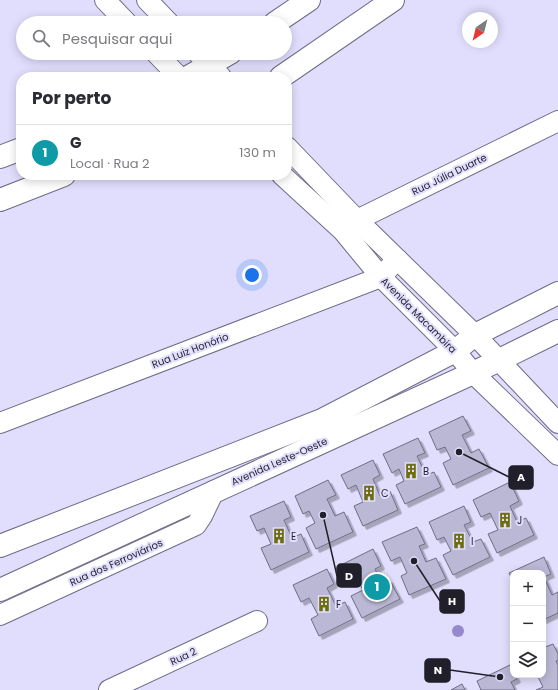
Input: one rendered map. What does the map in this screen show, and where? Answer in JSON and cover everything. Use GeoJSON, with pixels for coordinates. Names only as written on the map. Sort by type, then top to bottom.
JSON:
{"type":"FeatureCollection","features":[{"type":"Feature","properties":{"kind":"main road"},"geometry":{"type":"LineString","coordinates":[[285,16],[309,0]]}},
{"type":"Feature","properties":{"kind":"main road"},"geometry":{"type":"LineString","coordinates":[[287,72],[393,0]]}},
{"type":"Feature","properties":{"kind":"main road"},"geometry":{"type":"LineString","coordinates":[[197,72],[218,60]]}},
{"type":"Feature","properties":{"kind":"main road"},"geometry":{"type":"LineString","coordinates":[[0,157],[16,150]]}},
{"type":"Feature","properties":{"kind":"main road"},"geometry":{"type":"LineString","coordinates":[[0,200],[51,180]]}},
{"type":"Feature","properties":{"kind":"main road","name":"Avenida Leste-Oeste"},"geometry":{"type":"LineString","coordinates":[[0,546],[322,420],[455,351],[475,335],[558,293]]}},
{"type":"Feature","properties":{"kind":"main road","name":"Avenida Leste-Oeste"},"geometry":{"type":"LineString","coordinates":[[0,590],[473,373],[558,331]]}},
{"type":"Feature","properties":{"kind":"main road"},"geometry":{"type":"LineString","coordinates":[[129,496],[140,526]]}},
{"type":"Feature","properties":{"kind":"street"},"geometry":{"type":"LineString","coordinates":[[105,0],[120,16]]}},
{"type":"Feature","properties":{"kind":"street"},"geometry":{"type":"LineString","coordinates":[[147,0],[162,16]]}},
{"type":"Feature","properties":{"kind":"street"},"geometry":{"type":"LineString","coordinates":[[163,60],[174,72]]}},
{"type":"Feature","properties":{"kind":"street","name":"Rua Júlia Duarte"},"geometry":{"type":"LineString","coordinates":[[350,225],[558,121]]}},
{"type":"Feature","properties":{"kind":"street","name":"Avenida Macambira"},"geometry":{"type":"LineString","coordinates":[[292,153],[350,225],[381,277],[455,351],[473,373],[558,455]]}},
{"type":"Feature","properties":{"kind":"street","name":"Avenida Macambira"},"geometry":{"type":"LineString","coordinates":[[289,180],[397,258],[475,335],[558,423]]}},
{"type":"Feature","properties":{"kind":"street"},"geometry":{"type":"LineString","coordinates":[[381,277],[397,258]]}},
{"type":"Feature","properties":{"kind":"street","name":"Rua Luiz Honório"},"geometry":{"type":"LineString","coordinates":[[0,423],[381,277]]}},
{"type":"Feature","properties":{"kind":"street","name":"Rua dos Ferroviários"},"geometry":{"type":"LineString","coordinates":[[0,615],[196,525],[214,491]]}},
{"type":"Feature","properties":{"kind":"street","name":"Rua 2"},"geometry":{"type":"LineString","coordinates":[[109,690],[257,621]]}},
{"type":"Feature","properties":{"kind":"building"},"geometry":{"type":"Polygon","coordinates":[[[463,416],[471,431],[462,435],[471,453],[479,449],[489,468],[453,485],[443,463],[451,459],[445,447],[437,450],[429,432],[463,416]]]}},
{"type":"Feature","properties":{"kind":"building","name":"B"},"geometry":{"type":"Polygon","coordinates":[[[418,438],[425,453],[417,456],[426,475],[434,472],[441,487],[405,504],[396,485],[404,481],[399,469],[392,473],[383,454],[418,438]]]}},
{"type":"Feature","properties":{"kind":"building","name":"C"},"geometry":{"type":"Polygon","coordinates":[[[373,460],[380,475],[373,479],[380,496],[390,491],[398,510],[363,526],[354,506],[363,502],[356,485],[348,489],[341,475],[373,460]]]}},
{"type":"Feature","properties":{"kind":"building"},"geometry":{"type":"Polygon","coordinates":[[[328,480],[336,495],[327,499],[335,516],[344,512],[353,532],[316,549],[306,528],[315,523],[309,511],[303,514],[295,496],[328,480]]]}},
{"type":"Feature","properties":{"kind":"building","name":"J"},"geometry":{"type":"Polygon","coordinates":[[[510,482],[519,501],[510,506],[517,522],[526,518],[534,535],[497,553],[488,534],[498,530],[490,513],[481,517],[473,500],[510,482]]]}},
{"type":"Feature","properties":{"kind":"building","name":"E"},"geometry":{"type":"Polygon","coordinates":[[[284,501],[291,517],[284,520],[292,538],[301,534],[309,552],[271,570],[261,548],[271,544],[264,528],[257,531],[250,516],[284,501]]]}},
{"type":"Feature","properties":{"kind":"building","name":"I"},"geometry":{"type":"Polygon","coordinates":[[[464,506],[471,522],[464,525],[473,542],[481,539],[490,557],[453,575],[443,555],[451,551],[444,537],[437,540],[429,522],[464,506]]]}},
{"type":"Feature","properties":{"kind":"building"},"geometry":{"type":"Polygon","coordinates":[[[417,527],[425,544],[419,546],[426,562],[436,558],[446,579],[409,595],[401,576],[407,573],[400,557],[391,561],[382,542],[417,527]]]}},
{"type":"Feature","properties":{"kind":"building"},"geometry":{"type":"Polygon","coordinates":[[[373,549],[381,566],[375,569],[382,583],[389,579],[400,599],[362,618],[351,596],[363,590],[357,579],[347,583],[339,566],[373,549]]]}},
{"type":"Feature","properties":{"kind":"building"},"geometry":{"type":"Polygon","coordinates":[[[544,557],[551,574],[546,576],[546,570],[516,570],[544,557]]]}},
{"type":"Feature","properties":{"kind":"building","name":"F"},"geometry":{"type":"Polygon","coordinates":[[[327,569],[334,584],[327,588],[336,606],[345,602],[353,619],[319,636],[311,619],[318,615],[309,598],[301,602],[293,585],[327,569]]]}},
{"type":"Feature","properties":{"kind":"building"},"geometry":{"type":"Polygon","coordinates":[[[546,582],[552,595],[558,592],[558,613],[546,619],[546,582]]]}},
{"type":"Feature","properties":{"kind":"building"},"geometry":{"type":"Polygon","coordinates":[[[553,644],[558,654],[558,660],[556,661],[558,665],[558,690],[536,690],[543,687],[538,678],[546,678],[546,647],[553,644]]]}},
{"type":"Feature","properties":{"kind":"building"},"geometry":{"type":"Polygon","coordinates":[[[510,665],[510,678],[517,679],[511,682],[515,690],[481,690],[477,681],[510,665]]]}},
{"type":"Feature","properties":{"kind":"building"},"geometry":{"type":"Polygon","coordinates":[[[462,684],[465,690],[451,690],[462,684]]]}},
{"type":"Feature","properties":{"kind":"place","name":"A"},"geometry":{"type":"Point","coordinates":[459,452]}},
{"type":"Feature","properties":{"kind":"place","name":"B"},"geometry":{"type":"Point","coordinates":[411,471]}},
{"type":"Feature","properties":{"kind":"place","name":"C"},"geometry":{"type":"Point","coordinates":[369,493]}},
{"type":"Feature","properties":{"kind":"place","name":"D"},"geometry":{"type":"Point","coordinates":[323,515]}},
{"type":"Feature","properties":{"kind":"place","name":"J"},"geometry":{"type":"Point","coordinates":[505,520]}},
{"type":"Feature","properties":{"kind":"place","name":"E"},"geometry":{"type":"Point","coordinates":[279,536]}},
{"type":"Feature","properties":{"kind":"place","name":"I"},"geometry":{"type":"Point","coordinates":[459,541]}},
{"type":"Feature","properties":{"kind":"place","name":"H"},"geometry":{"type":"Point","coordinates":[414,561]}},
{"type":"Feature","properties":{"kind":"place","name":"G"},"geometry":{"type":"Point","coordinates":[377,587]}},
{"type":"Feature","properties":{"kind":"place","name":"F"},"geometry":{"type":"Point","coordinates":[324,604]}},
{"type":"Feature","properties":{"kind":"place","name":"N"},"geometry":{"type":"Point","coordinates":[500,677]}}]}
